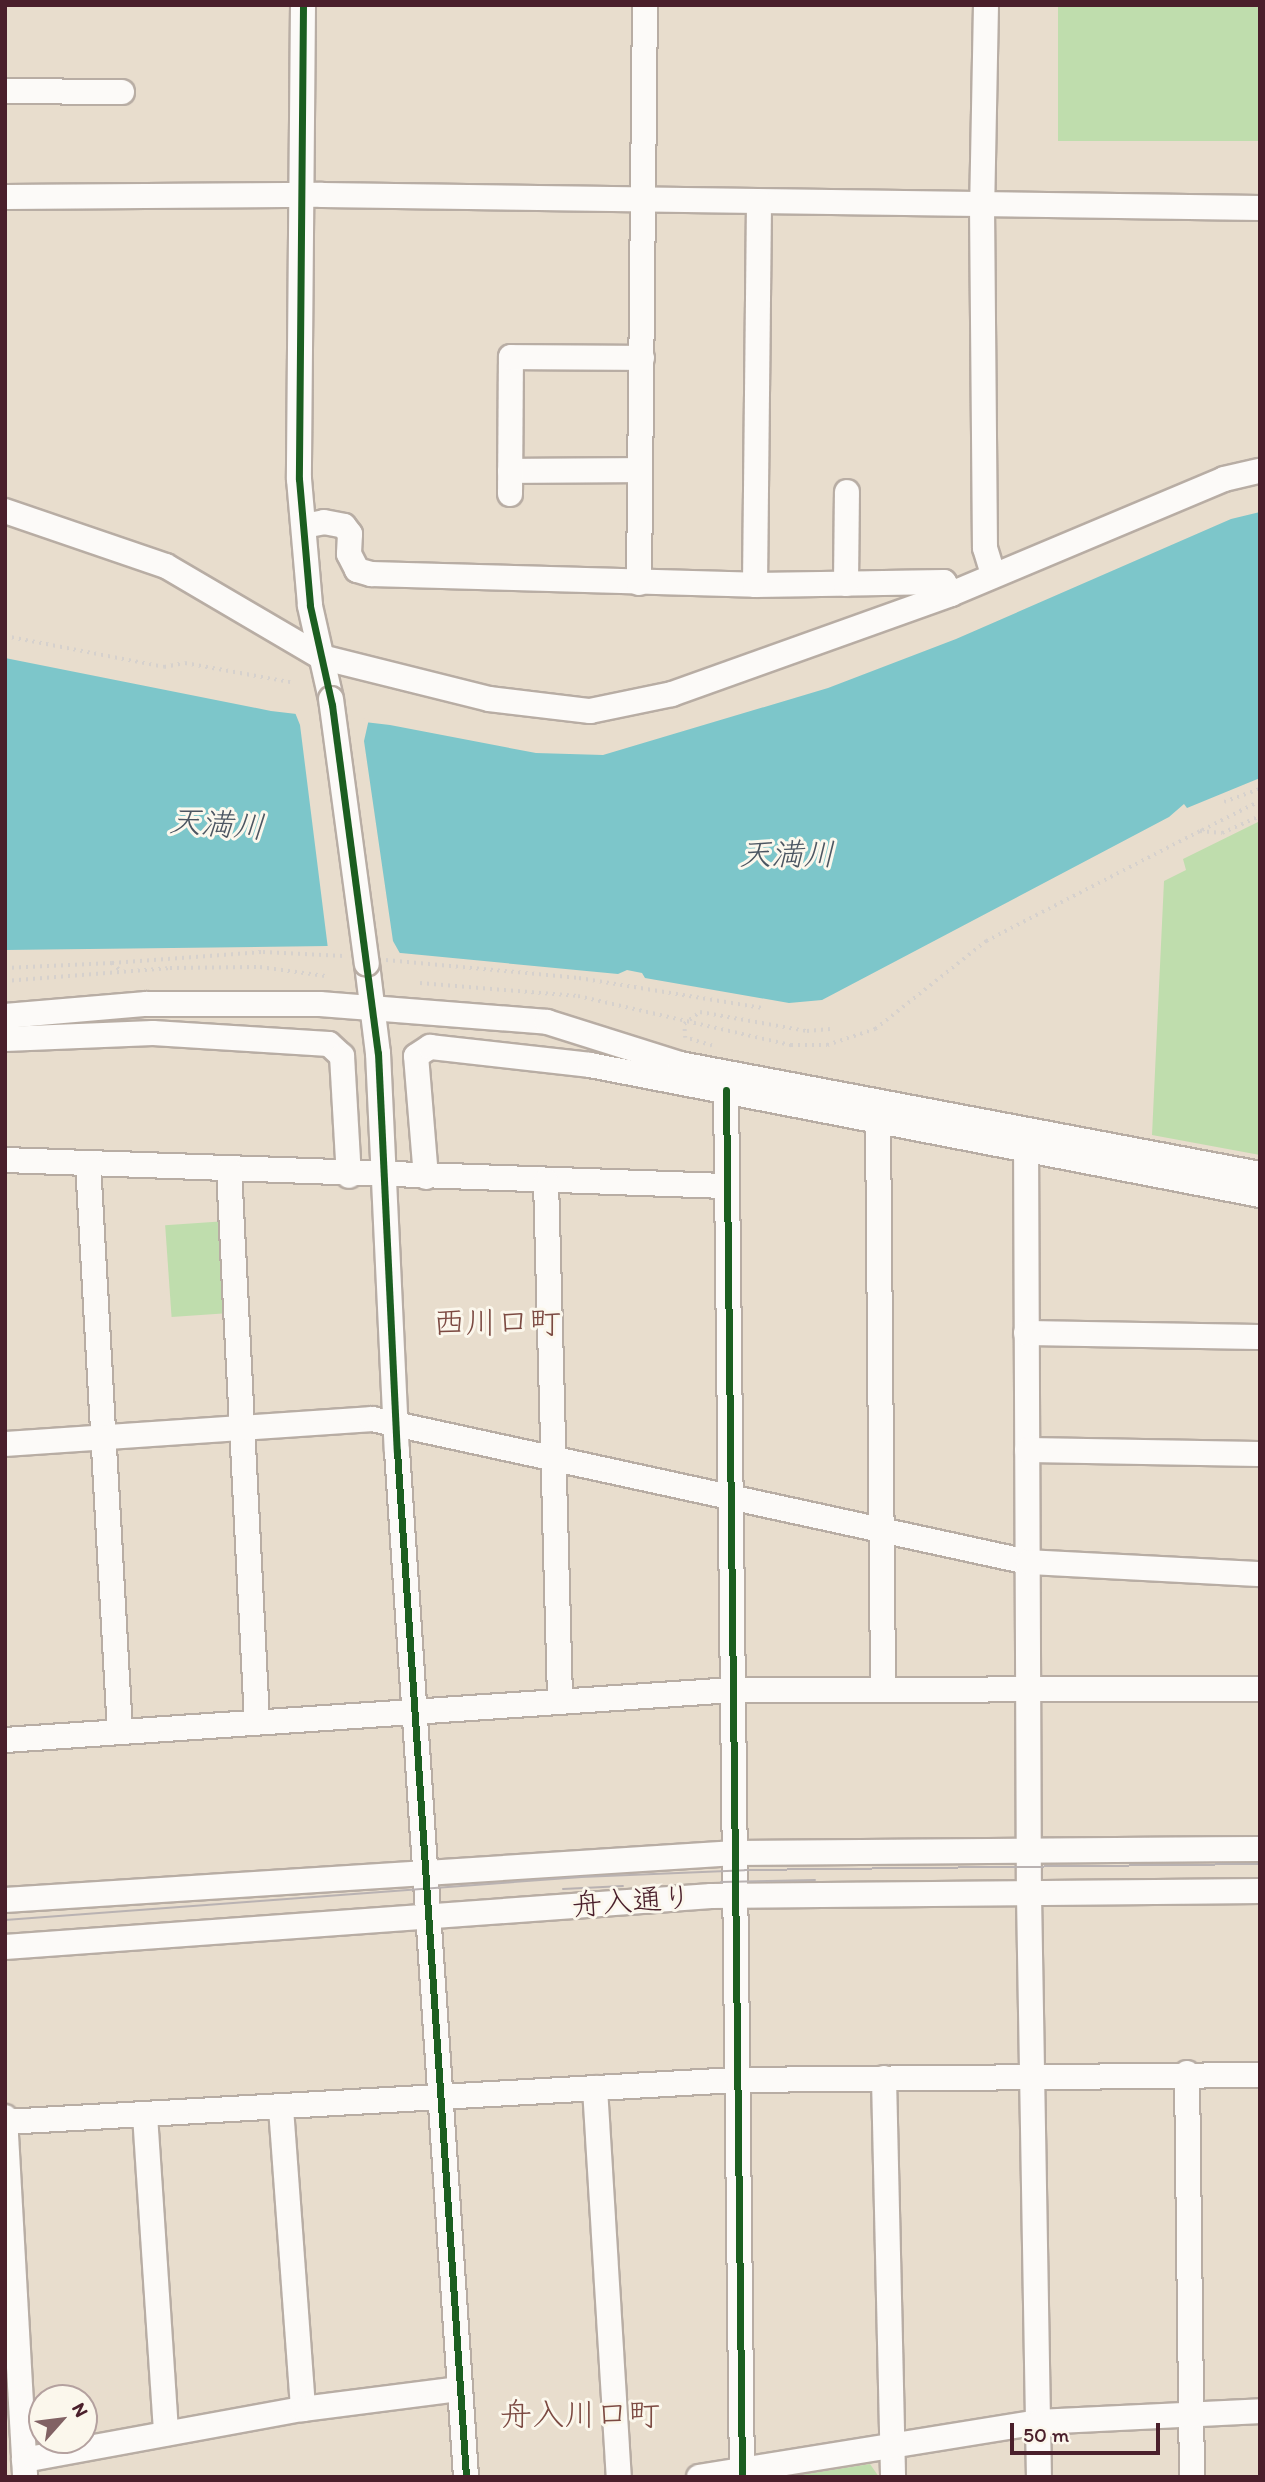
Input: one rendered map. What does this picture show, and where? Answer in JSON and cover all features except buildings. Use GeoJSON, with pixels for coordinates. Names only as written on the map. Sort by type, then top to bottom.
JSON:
{"type":"FeatureCollection","features":[{"type":"Feature","properties":{"kind":"street"},"geometry":{"type":"LineString","coordinates":[[303,5],[299,479],[310,606],[331,699],[373,1010],[396,1421],[428,1869],[466,2477]]}},
{"type":"Feature","properties":{"kind":"street"},"geometry":{"type":"LineString","coordinates":[[639,583],[645,5]]}},
{"type":"Feature","properties":{"kind":"street"},"geometry":{"type":"LineString","coordinates":[[986,5],[982,206],[985,548],[993,575]]}},
{"type":"Feature","properties":{"kind":"street"},"geometry":{"type":"LineString","coordinates":[[5,91],[122,92]]}},
{"type":"Feature","properties":{"kind":"street"},"geometry":{"type":"LineString","coordinates":[[5,197],[301,195],[1260,208]]}},
{"type":"Feature","properties":{"kind":"street"},"geometry":{"type":"LineString","coordinates":[[755,585],[759,202]]}},
{"type":"Feature","properties":{"kind":"street"},"geometry":{"type":"LineString","coordinates":[[640,470],[510,483],[511,357],[642,358]]}},
{"type":"Feature","properties":{"kind":"street"},"geometry":{"type":"LineString","coordinates":[[5,511],[166,566],[321,657],[489,699],[590,710],[672,694],[951,594],[1224,479],[1260,471]]}},
{"type":"Feature","properties":{"kind":"street"},"geometry":{"type":"LineString","coordinates":[[846,584],[847,492]]}},
{"type":"Feature","properties":{"kind":"street"},"geometry":{"type":"LineString","coordinates":[[303,526],[324,523],[344,526],[350,534],[349,554],[357,570],[371,574],[755,585],[944,582],[951,594]]}},
{"type":"Feature","properties":{"kind":"street"},"geometry":{"type":"LineString","coordinates":[[5,1016],[146,1004],[320,1004],[547,1022],[680,1064],[1260,1195]]}},
{"type":"Feature","properties":{"kind":"street"},"geometry":{"type":"LineString","coordinates":[[5,1039],[153,1033],[329,1044],[342,1056],[349,1176]]}},
{"type":"Feature","properties":{"kind":"street"},"geometry":{"type":"LineString","coordinates":[[426,1177],[416,1056],[430,1047],[590,1065],[726,1090],[878,1123],[1260,1174]]}},
{"type":"Feature","properties":{"kind":"street"},"geometry":{"type":"LineString","coordinates":[[726,1090],[741,2473]]}},
{"type":"Feature","properties":{"kind":"street"},"geometry":{"type":"LineString","coordinates":[[878,1123],[883,1688]]}},
{"type":"Feature","properties":{"kind":"street"},"geometry":{"type":"LineString","coordinates":[[1026,1141],[1029,1895],[1039,2477]]}},
{"type":"Feature","properties":{"kind":"street"},"geometry":{"type":"LineString","coordinates":[[5,1160],[349,1176],[725,1186]]}},
{"type":"Feature","properties":{"kind":"street"},"geometry":{"type":"LineString","coordinates":[[88,1163],[120,1731]]}},
{"type":"Feature","properties":{"kind":"street"},"geometry":{"type":"LineString","coordinates":[[229,1170],[257,1721]]}},
{"type":"Feature","properties":{"kind":"street"},"geometry":{"type":"LineString","coordinates":[[546,1181],[560,1700]]}},
{"type":"Feature","properties":{"kind":"street"},"geometry":{"type":"LineString","coordinates":[[1026,1333],[1260,1337]]}},
{"type":"Feature","properties":{"kind":"street"},"geometry":{"type":"LineString","coordinates":[[5,1444],[244,1427],[396,1421],[1028,1562],[1260,1574]]}},
{"type":"Feature","properties":{"kind":"street"},"geometry":{"type":"LineString","coordinates":[[1027,1450],[1260,1454]]}},
{"type":"Feature","properties":{"kind":"street"},"geometry":{"type":"LineString","coordinates":[[5,1740],[417,1709],[732,1690],[1029,1687],[1260,1689]]}},
{"type":"Feature","properties":{"kind":"street","name":"舟入通り"},"geometry":{"type":"LineString","coordinates":[[5,1900],[428,1869],[735,1853],[1260,1849]]}},
{"type":"Feature","properties":{"kind":"street","name":"舟入通り"},"geometry":{"type":"LineString","coordinates":[[5,1947],[430,1914],[734,1895],[1029,1895],[1260,1891]]}},
{"type":"Feature","properties":{"kind":"street"},"geometry":{"type":"LineString","coordinates":[[1187,2073],[1192,2477]]}},
{"type":"Feature","properties":{"kind":"street"},"geometry":{"type":"LineString","coordinates":[[460,2389],[303,2409],[166,2433],[25,2468],[5,2120],[281,2108],[736,2080],[1187,2073],[1260,2075]]}},
{"type":"Feature","properties":{"kind":"street"},"geometry":{"type":"LineString","coordinates":[[884,2078],[889,2448],[893,2477]]}},
{"type":"Feature","properties":{"kind":"street"},"geometry":{"type":"LineString","coordinates":[[595,2088],[619,2477]]}},
{"type":"Feature","properties":{"kind":"street"},"geometry":{"type":"LineString","coordinates":[[281,2108],[303,2409]]}},
{"type":"Feature","properties":{"kind":"street"},"geometry":{"type":"LineString","coordinates":[[145,2115],[166,2433]]}},
{"type":"Feature","properties":{"kind":"street"},"geometry":{"type":"LineString","coordinates":[[699,2477],[741,2473],[1039,2422],[1260,2411]]}},
{"type":"Feature","properties":{"kind":"path"},"geometry":{"type":"LineString","coordinates":[[5,636],[164,667],[185,663],[290,682]]}},
{"type":"Feature","properties":{"kind":"path"},"geometry":{"type":"LineString","coordinates":[[1224,802],[1260,789]]}},
{"type":"Feature","properties":{"kind":"path"},"geometry":{"type":"LineString","coordinates":[[420,983],[578,996],[684,1024],[791,1045],[853,1039],[875,1029],[968,952],[1260,801]]}},
{"type":"Feature","properties":{"kind":"path"},"geometry":{"type":"LineString","coordinates":[[1200,831],[1222,833],[1260,816]]}},
{"type":"Feature","properties":{"kind":"path"},"geometry":{"type":"LineString","coordinates":[[5,968],[263,952],[579,978],[763,1008]]}},
{"type":"Feature","properties":{"kind":"path"},"geometry":{"type":"LineString","coordinates":[[112,963],[123,972]]}},
{"type":"Feature","properties":{"kind":"path"},"geometry":{"type":"LineString","coordinates":[[5,981],[123,972],[260,967],[325,976]]}},
{"type":"Feature","properties":{"kind":"path"},"geometry":{"type":"LineString","coordinates":[[684,1024],[700,1012],[807,1031],[830,1029]]}},
{"type":"Feature","properties":{"kind":"path"},"geometry":{"type":"LineString","coordinates":[[684,1024],[685,1038],[725,1049]]}},
{"type":"Feature","properties":{"kind":"green space"},"geometry":{"type":"Polygon","coordinates":[[[1058,5],[1260,5],[1260,141],[1058,141],[1058,5]]]}},
{"type":"Feature","properties":{"kind":"green space"},"geometry":{"type":"Polygon","coordinates":[[[1260,821],[1260,1155],[1152,1135],[1164,881],[1186,870],[1183,859],[1260,821]]]}},
{"type":"Feature","properties":{"kind":"green space"},"geometry":{"type":"Polygon","coordinates":[[[227,1221],[233,1313],[172,1317],[165,1225],[227,1221]]]}},
{"type":"Feature","properties":{"kind":"green space"},"geometry":{"type":"Polygon","coordinates":[[[870,2464],[879,2477],[788,2477],[870,2464]]]}},
{"type":"Feature","properties":{"kind":"water","name":"天満川"},"geometry":{"type":"Polygon","coordinates":[[[1260,512],[1260,778],[1187,808],[1184,804],[1169,817],[822,1000],[789,1003],[645,978],[642,973],[627,970],[618,974],[328,946],[5,950],[5,658],[271,711],[390,725],[536,753],[603,755],[828,688],[956,639],[1231,519],[1260,512]]]}},
{"type":"Feature","properties":{"kind":"pier"},"geometry":{"type":"Polygon","coordinates":[[[294,710],[369,719],[364,741],[393,941],[402,957],[328,949],[300,725],[294,710]]]}},
{"type":"Feature","properties":{"kind":"tram line"},"geometry":{"type":"LineString","coordinates":[[5,1920],[581,1877],[745,1870],[1260,1864]]}},
{"type":"Feature","properties":{"kind":"tram line"},"geometry":{"type":"LineString","coordinates":[[721,1882],[815,1880]]}},
{"type":"Feature","properties":{"kind":"tram line"},"geometry":{"type":"LineString","coordinates":[[563,1889],[623,1886]]}},
{"type":"Feature","properties":{"kind":"cycle path"},"geometry":{"type":"LineString","coordinates":[[303,5],[299,479],[310,606],[332,705],[378,1053],[397,1451],[466,2477]]}},
{"type":"Feature","properties":{"kind":"cycle path"},"geometry":{"type":"LineString","coordinates":[[726,1090],[742,2477]]}},
{"type":"Feature","properties":{"kind":"district","name":"西川口町"},"geometry":{"type":"Point","coordinates":[497,1322]}},
{"type":"Feature","properties":{"kind":"district","name":"舟入川口町"},"geometry":{"type":"Point","coordinates":[580,2414]}}]}
